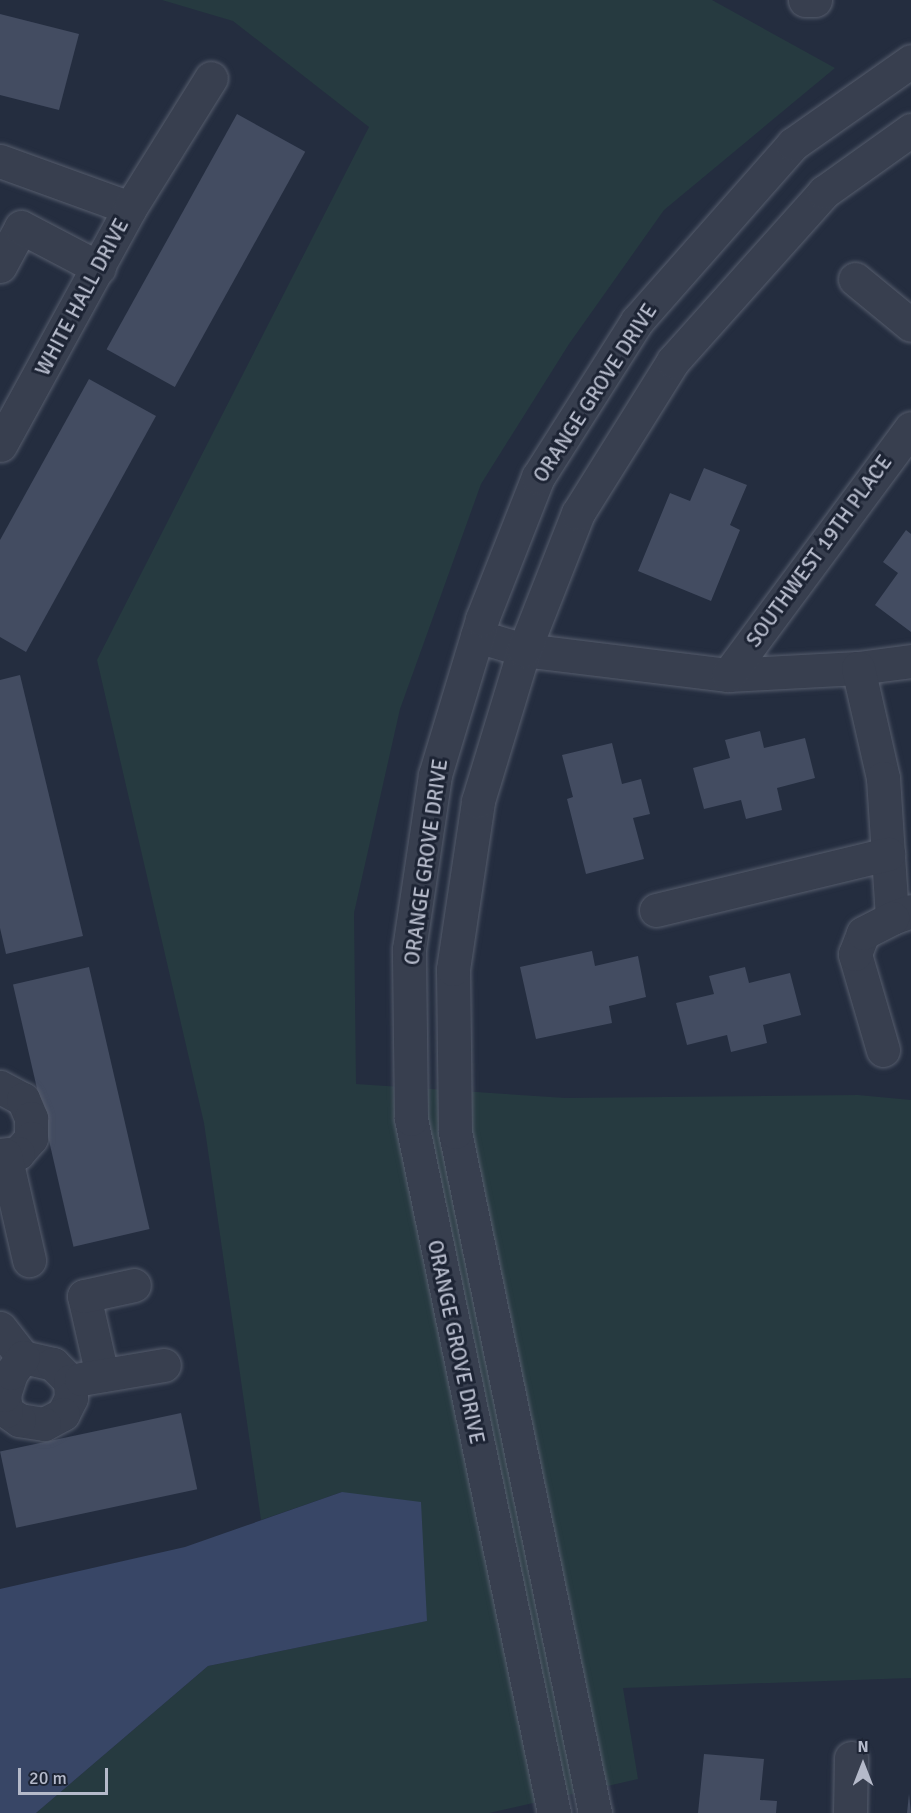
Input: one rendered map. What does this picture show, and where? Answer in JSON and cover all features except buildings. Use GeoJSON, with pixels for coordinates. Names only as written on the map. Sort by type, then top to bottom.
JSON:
{"type":"FeatureCollection","features":[{"type":"Feature","properties":{"kind":"street"},"geometry":{"type":"LineString","coordinates":[[805,0],[815,0]]}},
{"type":"Feature","properties":{"kind":"street","name":"ORANGE GROVE DRIVE"},"geometry":{"type":"LineString","coordinates":[[554,1813],[411,1119],[409,949],[435,775],[477,636],[538,477],[637,321],[793,144],[911,61]]}},
{"type":"Feature","properties":{"kind":"street"},"geometry":{"type":"LineString","coordinates":[[130,207],[211,78]]}},
{"type":"Feature","properties":{"kind":"street","name":"ORANGE GROVE DRIVE"},"geometry":{"type":"LineString","coordinates":[[595,1813],[455,1132],[453,969],[478,801],[524,650],[578,513],[673,361],[824,192],[911,130]]}},
{"type":"Feature","properties":{"kind":"street","name":"WHITE HALL DRIVE"},"geometry":{"type":"LineString","coordinates":[[0,161],[130,207],[99,268],[9,406],[0,445]]}},
{"type":"Feature","properties":{"kind":"street"},"geometry":{"type":"LineString","coordinates":[[0,266],[21,227],[99,268]]}},
{"type":"Feature","properties":{"kind":"street"},"geometry":{"type":"LineString","coordinates":[[855,279],[911,325]]}},
{"type":"Feature","properties":{"kind":"street","name":"SOUTHWEST 19TH PLACE"},"geometry":{"type":"LineString","coordinates":[[728,675],[911,428]]}},
{"type":"Feature","properties":{"kind":"street"},"geometry":{"type":"LineString","coordinates":[[477,636],[524,650],[728,675],[858,668],[911,661]]}},
{"type":"Feature","properties":{"kind":"street"},"geometry":{"type":"LineString","coordinates":[[858,668],[883,778],[888,854],[902,915],[863,933],[855,954],[883,1050]]}},
{"type":"Feature","properties":{"kind":"street"},"geometry":{"type":"LineString","coordinates":[[656,910],[888,854]]}},
{"type":"Feature","properties":{"kind":"street"},"geometry":{"type":"LineString","coordinates":[[0,1087],[23,1099],[31,1118],[31,1138],[18,1153],[3,1155],[30,1260]]}},
{"type":"Feature","properties":{"kind":"street"},"geometry":{"type":"LineString","coordinates":[[102,1375],[84,1296],[134,1285]]}},
{"type":"Feature","properties":{"kind":"street"},"geometry":{"type":"LineString","coordinates":[[0,1328],[23,1357],[53,1364],[70,1381],[71,1398],[63,1414],[44,1424],[19,1420],[3,1406],[11,1373],[23,1357]]}},
{"type":"Feature","properties":{"kind":"street"},"geometry":{"type":"LineString","coordinates":[[70,1381],[164,1365]]}},
{"type":"Feature","properties":{"kind":"street"},"geometry":{"type":"LineString","coordinates":[[850,1813],[851,1758]]}},
{"type":"Feature","properties":{"kind":"shaded area"},"geometry":{"type":"Polygon","coordinates":[[[162,0],[712,0],[835,68],[664,210],[569,344],[481,484],[400,709],[354,913],[356,1084],[566,1098],[858,1095],[911,1100],[911,1678],[623,1688],[638,1779],[489,1813],[36,1813],[208,1666],[426,1621],[342,1492],[261,1520],[204,1123],[97,660],[369,127],[233,21],[162,0]]]}},
{"type":"Feature","properties":{"kind":"water"},"geometry":{"type":"Polygon","coordinates":[[[342,1492],[421,1502],[427,1621],[208,1666],[36,1813],[0,1813],[0,1589],[185,1547],[342,1492]]]}}]}
